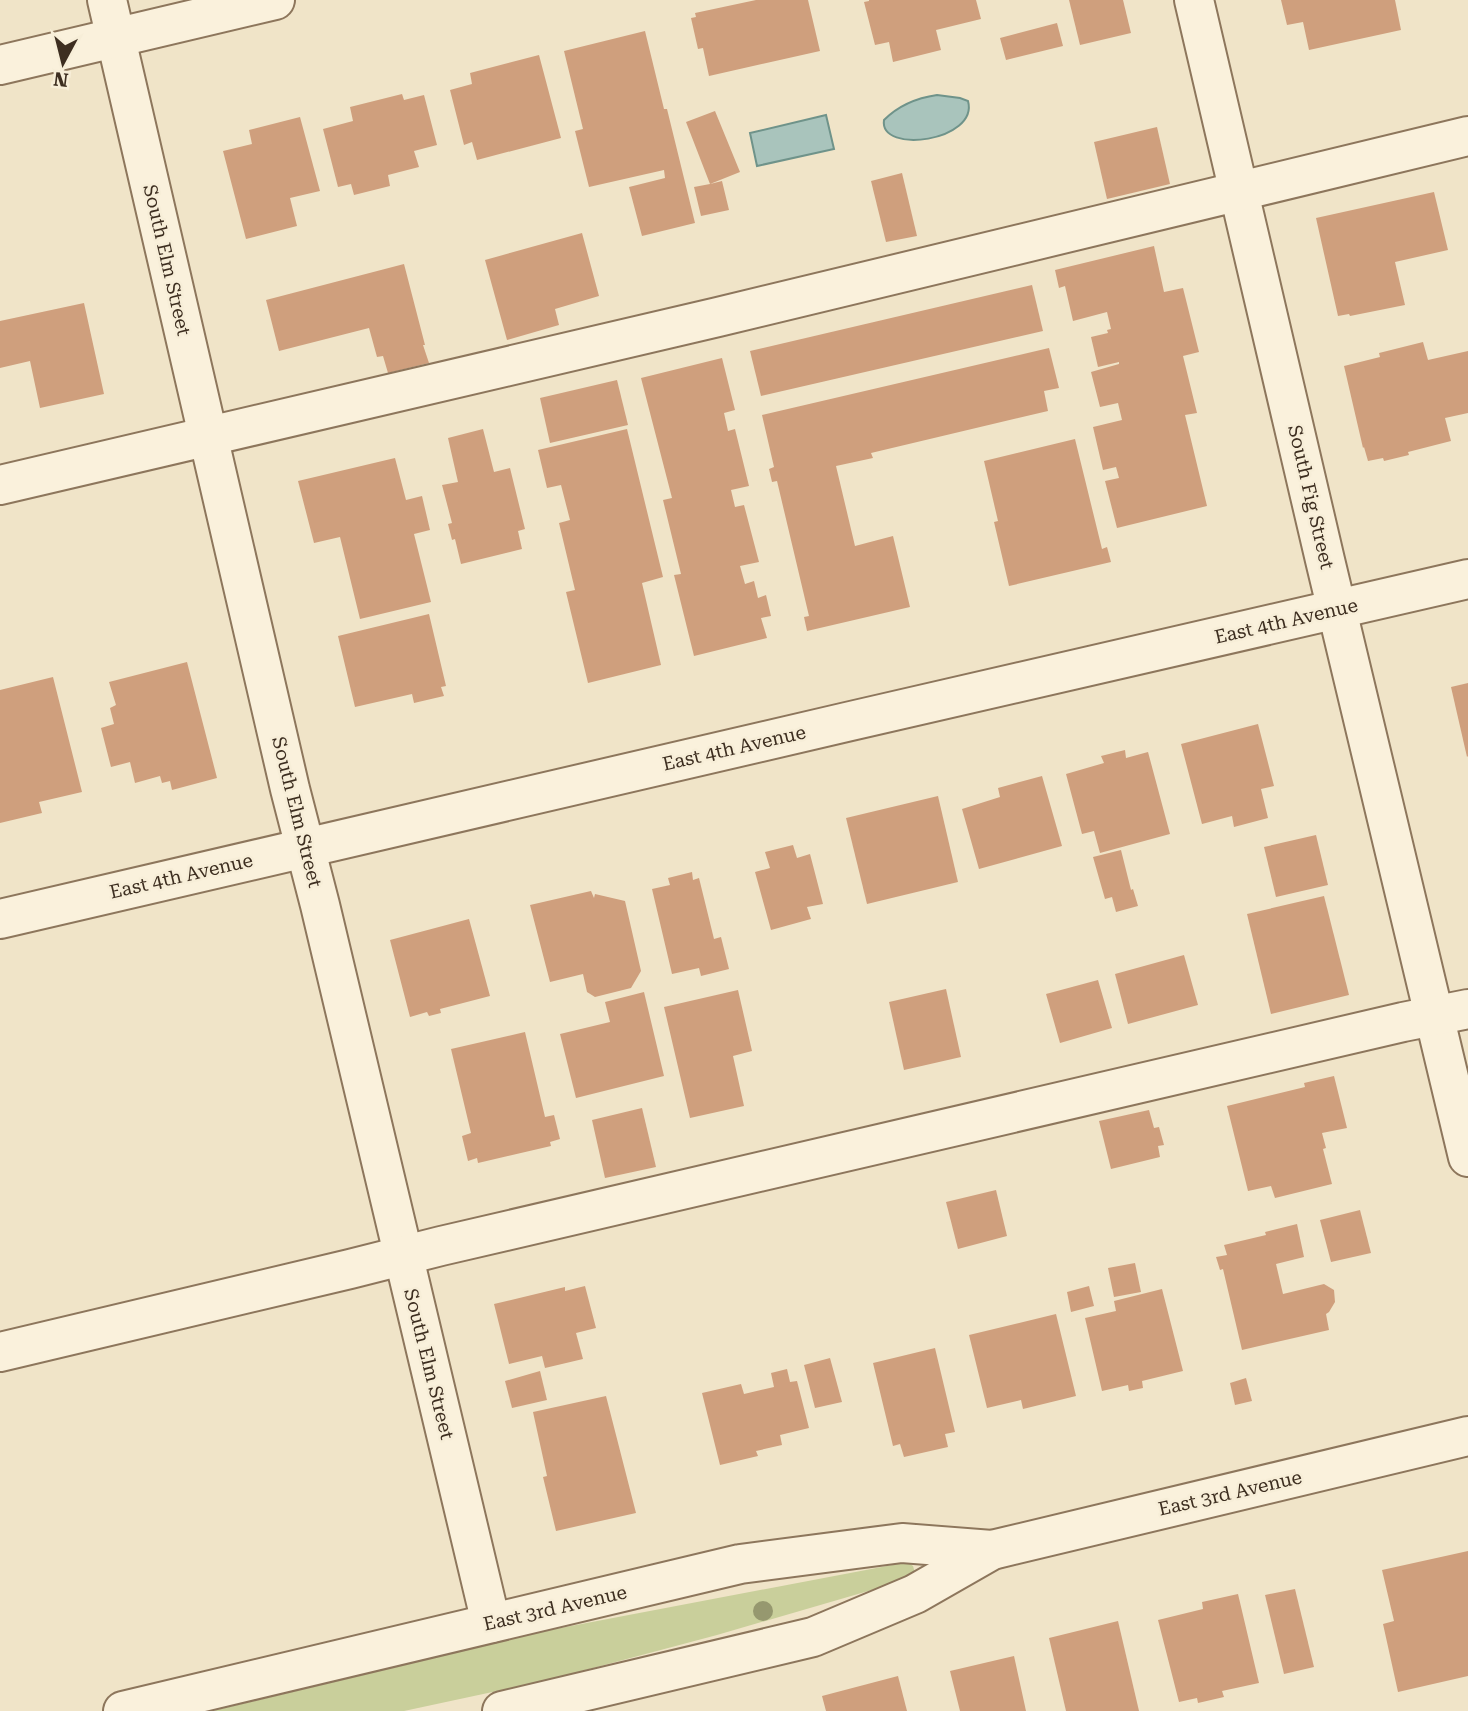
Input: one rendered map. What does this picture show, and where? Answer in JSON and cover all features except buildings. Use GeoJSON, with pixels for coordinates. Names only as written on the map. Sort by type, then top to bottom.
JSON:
{"type":"FeatureCollection","features":[{"type":"Feature","properties":{"kind":"street","name":"South Elm Street"},"geometry":{"type":"LineString","coordinates":[[107,0],[305,847],[491,1623]]}},
{"type":"Feature","properties":{"kind":"street"},"geometry":{"type":"LineString","coordinates":[[0,65],[275,0]]}},
{"type":"Feature","properties":{"kind":"street","name":"South Fig Street"},"geometry":{"type":"LineString","coordinates":[[1194,0],[1337,610],[1451,1013],[1468,1157]]}},
{"type":"Feature","properties":{"kind":"street"},"geometry":{"type":"LineString","coordinates":[[0,485],[718,317],[1468,135]]}},
{"type":"Feature","properties":{"kind":"street","name":"East 4th Avenue"},"geometry":{"type":"LineString","coordinates":[[0,919],[343,837],[1468,579]]}},
{"type":"Feature","properties":{"kind":"street"},"geometry":{"type":"LineString","coordinates":[[0,1352],[784,1165],[1451,1013]]}},
{"type":"Feature","properties":{"kind":"street","name":"East 3rd Avenue"},"geometry":{"type":"LineString","coordinates":[[509,1710],[813,1637],[915,1594],[992,1550],[1468,1436]]}},
{"type":"Feature","properties":{"kind":"street","name":"East 3rd Avenue"},"geometry":{"type":"LineString","coordinates":[[124,1711],[740,1564],[902,1543],[992,1550]]}},
{"type":"Feature","properties":{"kind":"green space"},"geometry":{"type":"Polygon","coordinates":[[[908,1562],[915,1573],[906,1580],[717,1635],[548,1680],[404,1711],[212,1711],[550,1630],[908,1562]]]}},
{"type":"Feature","properties":{"kind":"water"},"geometry":{"type":"Polygon","coordinates":[[[937,95],[968,101],[967,115],[959,126],[928,139],[911,140],[897,137],[887,131],[884,120],[896,110],[915,100],[937,95]]]}},
{"type":"Feature","properties":{"kind":"water"},"geometry":{"type":"Polygon","coordinates":[[[826,115],[834,149],[757,166],[750,133],[826,115]]]}}]}
